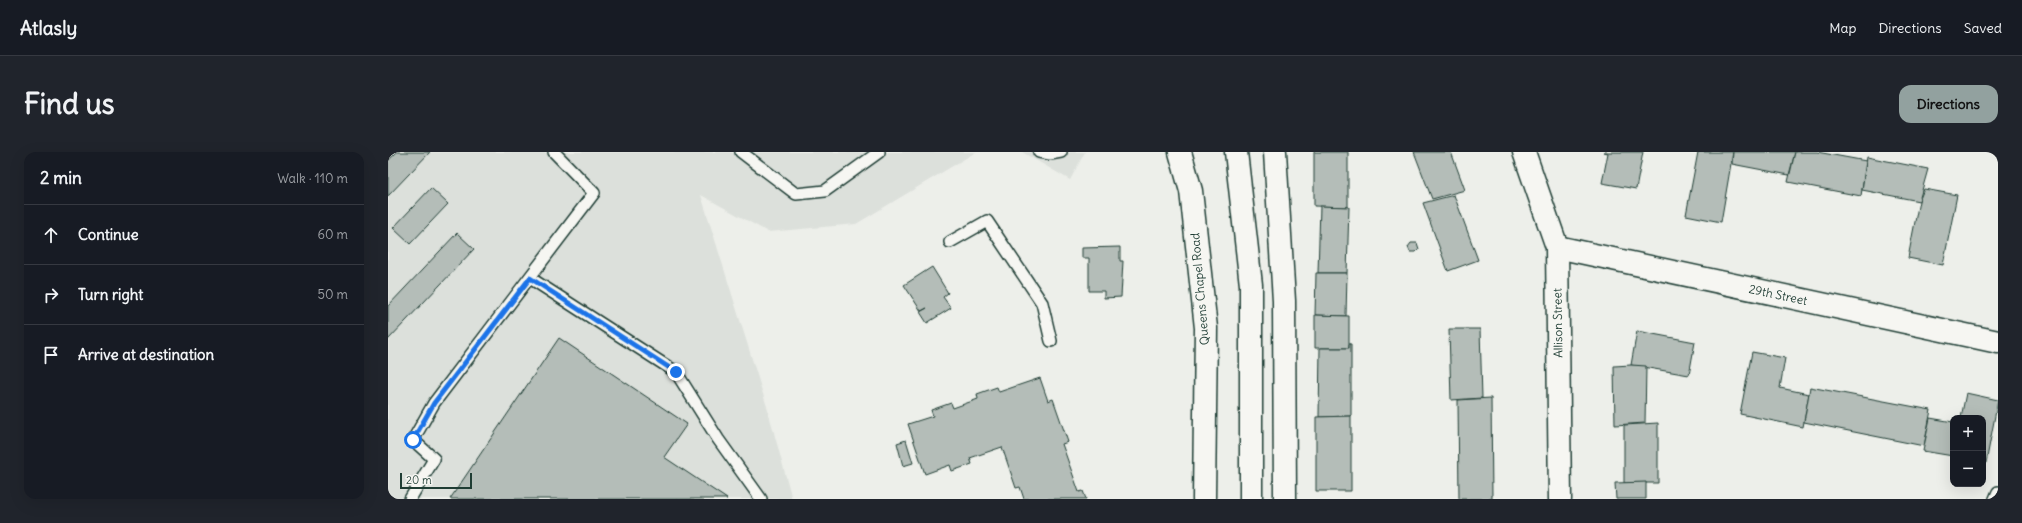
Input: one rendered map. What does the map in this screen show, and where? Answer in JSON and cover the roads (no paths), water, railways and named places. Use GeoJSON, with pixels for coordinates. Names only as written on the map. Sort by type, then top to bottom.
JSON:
{"type":"FeatureCollection","features":[{"type":"Feature","properties":{"kind":"street","name":"Queens Chapel Road"},"geometry":{"type":"LineString","coordinates":[[1180,152],[1191,191],[1206,328],[1204,499]]}},
{"type":"Feature","properties":{"kind":"street"},"geometry":{"type":"LineString","coordinates":[[1236,152],[1251,285],[1251,499]]}},
{"type":"Feature","properties":{"kind":"street"},"geometry":{"type":"LineString","coordinates":[[1275,152],[1284,301],[1285,499]]}},
{"type":"Feature","properties":{"kind":"street","name":"Allison Street"},"geometry":{"type":"LineString","coordinates":[[1524,152],[1558,247],[1560,499]]}},
{"type":"Feature","properties":{"kind":"street","name":"29th Street"},"geometry":{"type":"LineString","coordinates":[[1558,247],[1998,342]]}},
{"type":"Feature","properties":{"kind":"lane"},"geometry":{"type":"LineString","coordinates":[[410,499],[434,459],[413,440],[434,403],[594,193],[554,152]]}},
{"type":"Feature","properties":{"kind":"lane"},"geometry":{"type":"LineString","coordinates":[[741,152],[796,194],[825,192],[879,152]]}},
{"type":"Feature","properties":{"kind":"lane"},"geometry":{"type":"LineString","coordinates":[[1039,152],[1050,154],[1061,152]]}},
{"type":"Feature","properties":{"kind":"lane"},"geometry":{"type":"LineString","coordinates":[[950,242],[987,221],[1042,303],[1051,341]]}},
{"type":"Feature","properties":{"kind":"lane"},"geometry":{"type":"LineString","coordinates":[[530,278],[676,372],[718,439],[761,499]]}},
{"type":"Feature","properties":{"kind":"lane"},"geometry":{"type":"LineString","coordinates":[[1995,499],[1998,492]]}}]}
